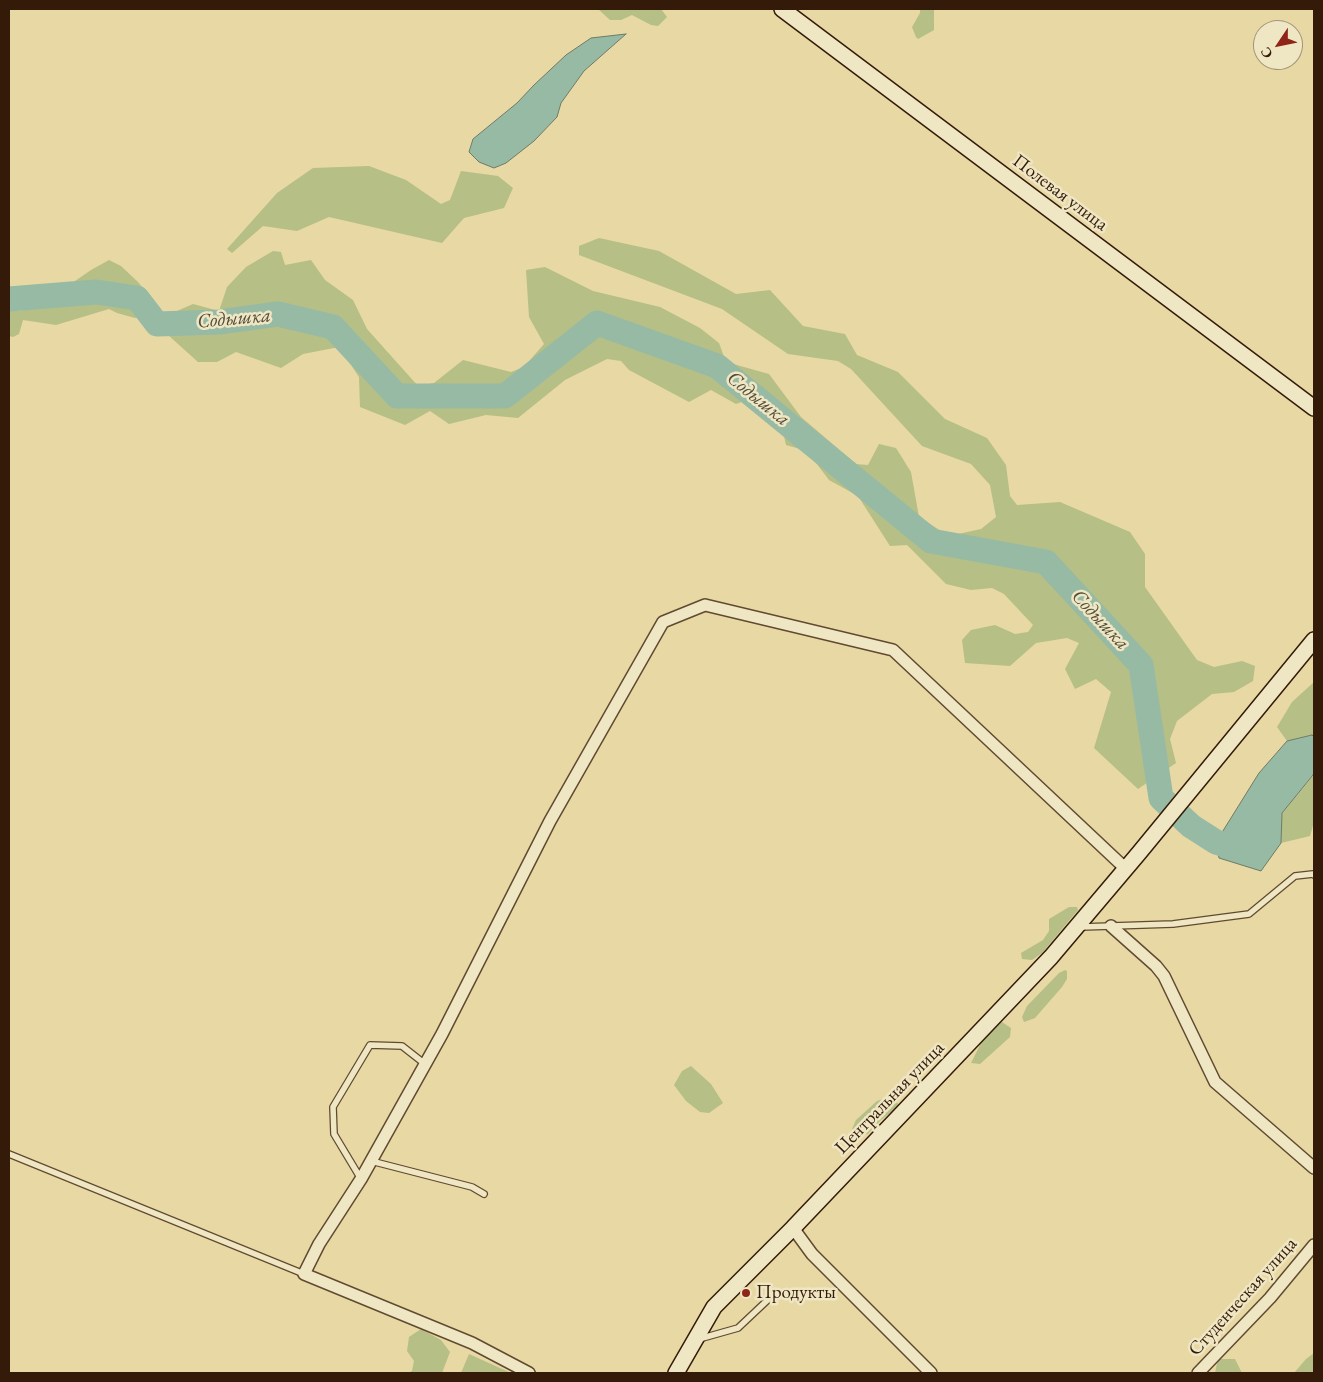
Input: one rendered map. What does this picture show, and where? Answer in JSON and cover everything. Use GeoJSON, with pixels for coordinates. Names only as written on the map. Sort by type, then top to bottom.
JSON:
{"type":"FeatureCollection","features":[{"type":"Feature","properties":{"kind":"street","name":"Полевая улица"},"geometry":{"type":"LineString","coordinates":[[782,9],[1314,408]]}},
{"type":"Feature","properties":{"kind":"street"},"geometry":{"type":"LineString","coordinates":[[529,1373],[472,1342],[304,1274],[319,1244],[361,1179],[442,1034],[550,821],[663,622],[705,605],[894,650],[1126,869]]}},
{"type":"Feature","properties":{"kind":"street","name":"Центральная улица"},"geometry":{"type":"LineString","coordinates":[[676,1373],[714,1307],[793,1228],[1051,957],[1126,869],[1314,640]]}},
{"type":"Feature","properties":{"kind":"street"},"geometry":{"type":"LineString","coordinates":[[1111,926],[1156,966],[1164,976],[1215,1082],[1314,1168]]}},
{"type":"Feature","properties":{"kind":"street"},"geometry":{"type":"LineString","coordinates":[[793,1228],[812,1254],[931,1373]]}},
{"type":"Feature","properties":{"kind":"street","name":"Студенческая улица"},"geometry":{"type":"LineString","coordinates":[[1198,1373],[1270,1298],[1314,1245]]}},
{"type":"Feature","properties":{"kind":"lane"},"geometry":{"type":"LineString","coordinates":[[1077,927],[1173,924],[1249,914],[1295,876],[1314,875]]}},
{"type":"Feature","properties":{"kind":"lane"},"geometry":{"type":"LineString","coordinates":[[361,1179],[334,1134],[333,1107],[370,1045],[402,1046],[425,1064]]}},
{"type":"Feature","properties":{"kind":"lane"},"geometry":{"type":"LineString","coordinates":[[9,1154],[304,1274]]}},
{"type":"Feature","properties":{"kind":"lane"},"geometry":{"type":"LineString","coordinates":[[371,1161],[472,1187],[484,1194]]}},
{"type":"Feature","properties":{"kind":"lane"},"geometry":{"type":"LineString","coordinates":[[695,1340],[738,1328],[773,1295]]}},
{"type":"Feature","properties":{"kind":"green space"},"geometry":{"type":"Polygon","coordinates":[[[598,9],[661,9],[667,17],[658,26],[651,25],[632,15],[621,20],[610,20],[598,9]]]}},
{"type":"Feature","properties":{"kind":"green space"},"geometry":{"type":"Polygon","coordinates":[[[920,9],[934,9],[934,30],[918,39],[912,27],[920,13],[920,9]]]}},
{"type":"Feature","properties":{"kind":"green space"},"geometry":{"type":"Polygon","coordinates":[[[369,166],[406,180],[441,204],[450,200],[461,171],[498,176],[513,188],[504,208],[464,218],[442,243],[329,217],[297,231],[263,226],[232,253],[227,249],[277,193],[313,168],[369,166]]]}},
{"type":"Feature","properties":{"kind":"green space"},"geometry":{"type":"Polygon","coordinates":[[[599,238],[659,251],[736,294],[770,290],[803,326],[845,334],[857,355],[898,372],[945,419],[987,438],[1006,465],[1010,496],[1017,505],[1060,502],[1130,532],[1145,554],[1145,587],[1197,660],[1214,667],[1242,661],[1255,666],[1253,681],[1234,692],[1212,694],[1177,721],[1170,739],[1176,763],[1138,789],[1094,748],[1111,692],[1096,679],[1075,689],[1065,669],[1079,643],[1067,638],[1036,643],[1010,666],[965,663],[962,640],[971,630],[995,625],[1015,634],[1028,632],[1033,625],[1004,594],[992,588],[971,590],[946,584],[907,545],[890,546],[858,496],[829,480],[807,451],[786,445],[777,404],[750,399],[736,404],[711,390],[689,402],[629,370],[621,361],[607,359],[565,380],[518,418],[486,415],[449,424],[430,411],[405,425],[360,407],[359,377],[339,347],[303,354],[281,368],[236,352],[217,362],[198,362],[168,335],[177,311],[193,304],[219,311],[227,287],[246,267],[273,251],[281,252],[285,265],[311,260],[325,280],[353,300],[367,329],[418,386],[434,383],[463,360],[511,372],[524,367],[544,344],[529,317],[526,270],[545,267],[593,291],[660,307],[700,328],[719,343],[726,362],[769,374],[801,417],[856,464],[868,465],[879,444],[896,448],[911,472],[919,517],[949,536],[981,529],[996,517],[990,485],[971,464],[922,446],[851,369],[838,361],[788,354],[722,309],[579,255],[579,246],[599,238]]]}},
{"type":"Feature","properties":{"kind":"green space"},"geometry":{"type":"Polygon","coordinates":[[[109,260],[121,266],[138,282],[151,298],[155,311],[135,318],[109,309],[56,325],[23,320],[19,334],[13,337],[9,336],[9,308],[21,311],[23,301],[30,297],[62,290],[109,260]]]}},
{"type":"Feature","properties":{"kind":"green space"},"geometry":{"type":"Polygon","coordinates":[[[1314,682],[1314,737],[1312,735],[1287,741],[1277,727],[1292,702],[1314,682]]]}},
{"type":"Feature","properties":{"kind":"green space"},"geometry":{"type":"Polygon","coordinates":[[[1314,772],[1314,822],[1310,836],[1281,843],[1282,813],[1313,776],[1314,772]]]}},
{"type":"Feature","properties":{"kind":"green space"},"geometry":{"type":"Polygon","coordinates":[[[1069,907],[1077,907],[1078,910],[1042,953],[1032,960],[1022,959],[1021,953],[1043,940],[1049,931],[1049,919],[1069,907]]]}},
{"type":"Feature","properties":{"kind":"green space"},"geometry":{"type":"Polygon","coordinates":[[[1067,971],[1067,979],[1062,987],[1035,1018],[1024,1022],[1022,1017],[1027,1006],[1059,973],[1067,971]]]}},
{"type":"Feature","properties":{"kind":"green space"},"geometry":{"type":"Polygon","coordinates":[[[1002,1022],[1011,1028],[1010,1037],[980,1064],[971,1063],[988,1029],[1002,1022]]]}},
{"type":"Feature","properties":{"kind":"green space"},"geometry":{"type":"Polygon","coordinates":[[[691,1066],[711,1084],[723,1103],[709,1113],[700,1112],[686,1101],[674,1085],[682,1071],[691,1066]]]}},
{"type":"Feature","properties":{"kind":"green space"},"geometry":{"type":"Polygon","coordinates":[[[889,1097],[900,1105],[881,1120],[868,1134],[859,1136],[852,1129],[856,1120],[877,1101],[889,1097]]]}},
{"type":"Feature","properties":{"kind":"green space"},"geometry":{"type":"Polygon","coordinates":[[[421,1329],[441,1340],[450,1352],[442,1373],[408,1373],[412,1371],[414,1361],[407,1351],[409,1337],[421,1329]]]}},
{"type":"Feature","properties":{"kind":"green space"},"geometry":{"type":"Polygon","coordinates":[[[1314,1353],[1314,1373],[1294,1373],[1306,1359],[1314,1353]]]}},
{"type":"Feature","properties":{"kind":"green space"},"geometry":{"type":"Polygon","coordinates":[[[469,1354],[511,1373],[461,1373],[469,1354]]]}},
{"type":"Feature","properties":{"kind":"green space"},"geometry":{"type":"Polygon","coordinates":[[[1218,1359],[1235,1359],[1242,1373],[1215,1373],[1218,1359]]]}},
{"type":"Feature","properties":{"kind":"shaded area"},"geometry":{"type":"Polygon","coordinates":[[[626,34],[584,71],[561,103],[557,117],[534,141],[506,163],[494,168],[479,162],[469,152],[473,139],[517,103],[566,55],[591,38],[626,34]]]}},
{"type":"Feature","properties":{"kind":"shaded area"},"geometry":{"type":"Polygon","coordinates":[[[1312,735],[1314,737],[1313,775],[1282,813],[1281,843],[1261,871],[1219,858],[1216,842],[1259,773],[1287,741],[1312,735]]]}},
{"type":"Feature","properties":{"kind":"waterway","name":"Содышка"},"geometry":{"type":"LineString","coordinates":[[9,299],[96,292],[137,298],[157,324],[219,322],[278,314],[333,327],[397,396],[505,396],[597,323],[717,366],[931,541],[1046,562],[1141,665],[1161,798],[1191,826],[1216,842],[1229,846],[1242,830]]}},
{"type":"Feature","properties":{"kind":"place","name":"Продукты"},"geometry":{"type":"Point","coordinates":[746,1293]}}]}
